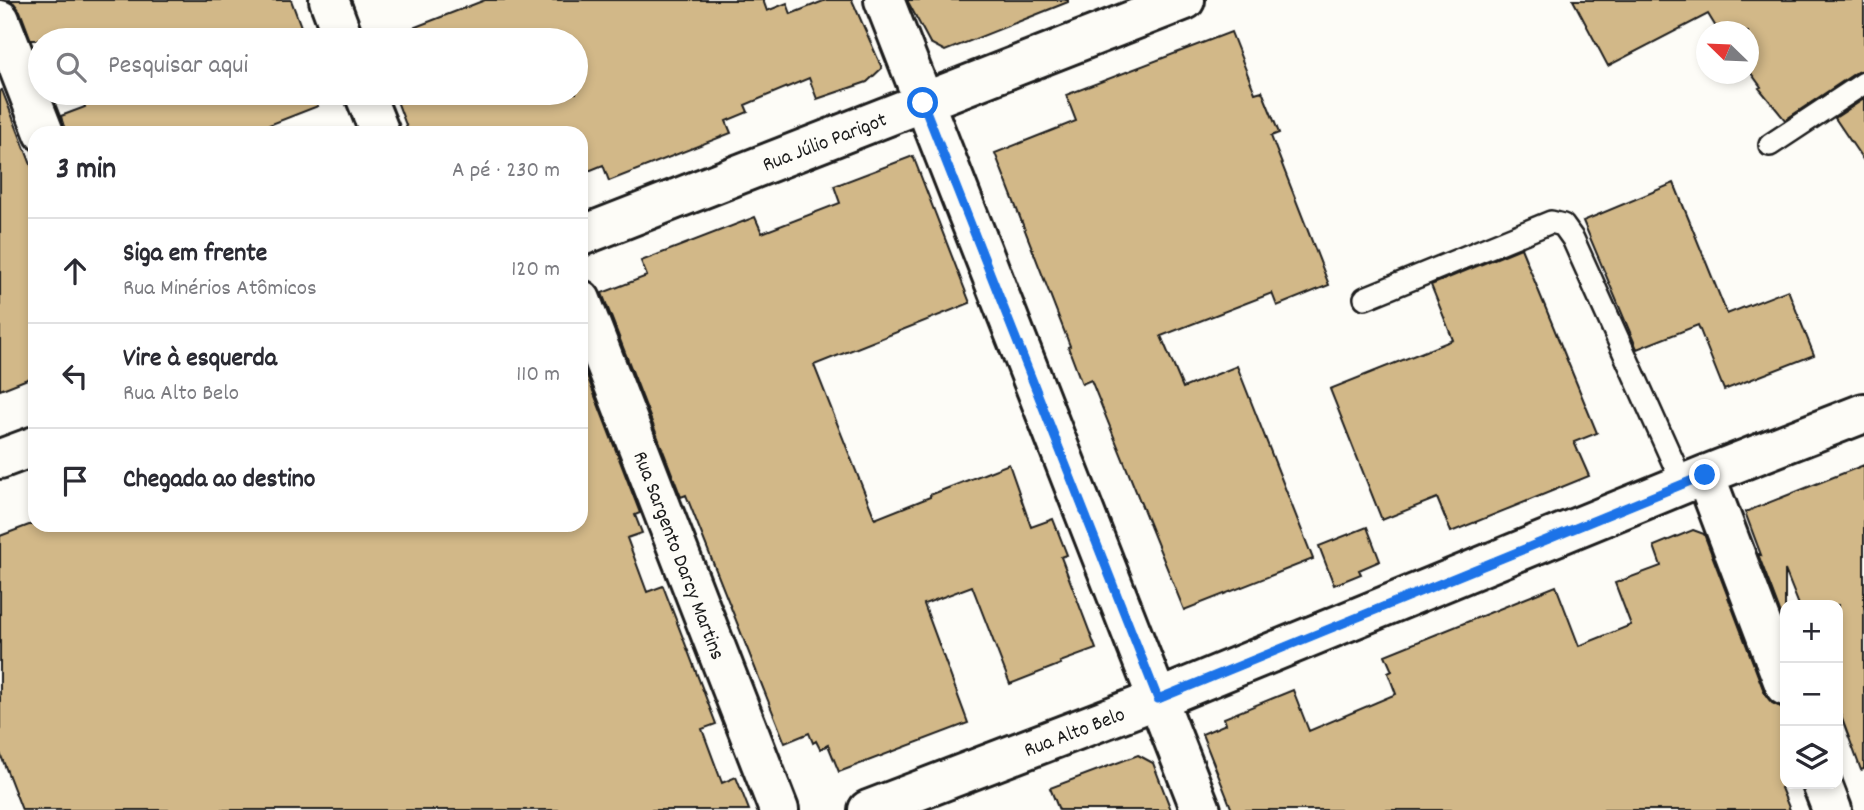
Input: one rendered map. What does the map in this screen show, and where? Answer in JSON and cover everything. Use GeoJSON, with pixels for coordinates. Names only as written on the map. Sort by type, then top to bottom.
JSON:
{"type":"FeatureCollection","features":[{"type":"Feature","properties":{"kind":"street"},"geometry":{"type":"LineString","coordinates":[[328,0],[339,28]]}},
{"type":"Feature","properties":{"kind":"street"},"geometry":{"type":"LineString","coordinates":[[884,0],[1201,810]]}},
{"type":"Feature","properties":{"kind":"street","name":"Rua Júlio Parigot"},"geometry":{"type":"LineString","coordinates":[[588,233],[1185,0]]}},
{"type":"Feature","properties":{"kind":"street"},"geometry":{"type":"LineString","coordinates":[[0,20],[28,92]]}},
{"type":"Feature","properties":{"kind":"street"},"geometry":{"type":"LineString","coordinates":[[33,105],[41,126]]}},
{"type":"Feature","properties":{"kind":"street"},"geometry":{"type":"LineString","coordinates":[[369,105],[377,126]]}},
{"type":"Feature","properties":{"kind":"street","name":"Rua Sargento Darcy Martins"},"geometry":{"type":"LineString","coordinates":[[588,318],[779,810]]}},
{"type":"Feature","properties":{"kind":"street","name":"Rua Alto Belo"},"geometry":{"type":"LineString","coordinates":[[868,810],[1158,699],[1694,479],[1864,413]]}},
{"type":"Feature","properties":{"kind":"street"},"geometry":{"type":"LineString","coordinates":[[0,459],[28,449]]}},
{"type":"Feature","properties":{"kind":"street"},"geometry":{"type":"LineString","coordinates":[[1694,479],[1780,675]]}},
{"type":"Feature","properties":{"kind":"street"},"geometry":{"type":"LineString","coordinates":[[1824,789],[1832,810]]}},
{"type":"Feature","properties":{"kind":"lane"},"geometry":{"type":"LineString","coordinates":[[1770,145],[1864,83]]}},
{"type":"Feature","properties":{"kind":"lane"},"geometry":{"type":"LineString","coordinates":[[1365,298],[1550,222],[1563,225],[1573,239],[1694,479]]}},
{"type":"Feature","properties":{"kind":"building"},"geometry":{"type":"Polygon","coordinates":[[[7,0],[291,0],[302,28],[28,28],[28,32],[14,3],[7,0]]]}},
{"type":"Feature","properties":{"kind":"building"},"geometry":{"type":"Polygon","coordinates":[[[485,0],[763,0],[767,11],[787,3],[791,14],[826,0],[852,0],[882,68],[867,82],[817,99],[809,78],[745,105],[748,112],[726,121],[731,133],[609,181],[603,165],[588,171],[588,126],[406,126],[398,105],[588,105],[588,28],[413,28],[485,0]]]}},
{"type":"Feature","properties":{"kind":"building"},"geometry":{"type":"Polygon","coordinates":[[[907,0],[1068,2],[945,51],[930,43],[907,0]]]}},
{"type":"Feature","properties":{"kind":"building"},"geometry":{"type":"Polygon","coordinates":[[[1573,0],[1864,0],[1864,70],[1785,120],[1759,88],[1759,21],[1712,21],[1708,14],[1608,66],[1573,0]]]}},
{"type":"Feature","properties":{"kind":"building"},"geometry":{"type":"Polygon","coordinates":[[[1231,32],[1255,93],[1262,91],[1279,133],[1271,136],[1329,285],[1277,306],[1272,293],[1161,336],[1183,388],[1237,366],[1313,559],[1184,610],[1091,380],[1082,384],[1068,347],[1070,346],[995,153],[1076,121],[1066,95],[1231,32]]]}},
{"type":"Feature","properties":{"kind":"building"},"geometry":{"type":"Polygon","coordinates":[[[2,90],[28,157],[28,379],[0,390],[2,90]]]}},
{"type":"Feature","properties":{"kind":"building"},"geometry":{"type":"Polygon","coordinates":[[[1864,99],[1864,161],[1835,118],[1864,99]]]}},
{"type":"Feature","properties":{"kind":"building"},"geometry":{"type":"Polygon","coordinates":[[[84,105],[318,106],[269,126],[63,126],[61,116],[85,107],[84,105]]]}},
{"type":"Feature","properties":{"kind":"building"},"geometry":{"type":"Polygon","coordinates":[[[913,156],[970,303],[814,365],[875,519],[1009,464],[1031,527],[1053,519],[1067,555],[1061,557],[1096,649],[1010,684],[972,586],[924,604],[968,723],[839,772],[828,745],[820,749],[816,741],[813,743],[809,733],[785,743],[686,495],[681,497],[602,293],[647,276],[641,261],[755,217],[762,233],[840,203],[834,186],[913,156]]]}},
{"type":"Feature","properties":{"kind":"building"},"geometry":{"type":"Polygon","coordinates":[[[1674,183],[1727,314],[1788,290],[1814,355],[1724,390],[1698,325],[1637,349],[1583,221],[1674,183]]]}},
{"type":"Feature","properties":{"kind":"building"},"geometry":{"type":"Polygon","coordinates":[[[1521,248],[1597,433],[1574,442],[1589,476],[1451,532],[1437,498],[1382,520],[1330,389],[1453,340],[1431,285],[1521,248]]]}},
{"type":"Feature","properties":{"kind":"building"},"geometry":{"type":"Polygon","coordinates":[[[588,378],[640,513],[635,515],[642,533],[627,538],[647,592],[663,586],[716,724],[702,729],[722,783],[736,777],[749,810],[22,810],[0,753],[0,536],[28,525],[28,532],[588,532],[588,378]]]}},
{"type":"Feature","properties":{"kind":"building"},"geometry":{"type":"Polygon","coordinates":[[[1864,465],[1864,769],[1861,770],[1843,721],[1843,600],[1797,600],[1785,570],[1785,600],[1780,600],[1780,612],[1745,512],[1864,465]]]}},
{"type":"Feature","properties":{"kind":"building"},"geometry":{"type":"Polygon","coordinates":[[[1367,527],[1380,561],[1359,570],[1361,574],[1334,585],[1319,546],[1367,527]]]}},
{"type":"Feature","properties":{"kind":"building"},"geometry":{"type":"Polygon","coordinates":[[[1693,530],[1704,534],[1765,694],[1772,703],[1780,707],[1780,789],[1790,810],[1232,810],[1202,734],[1226,724],[1224,718],[1293,690],[1309,731],[1396,694],[1388,673],[1392,671],[1385,655],[1556,586],[1579,646],[1631,625],[1615,583],[1661,566],[1654,546],[1693,530]]]}},
{"type":"Feature","properties":{"kind":"building"},"geometry":{"type":"Polygon","coordinates":[[[1138,755],[1153,763],[1171,810],[1059,810],[1050,788],[1138,755]]]}},
{"type":"Feature","properties":{"kind":"route"},"geometry":{"type":"LineString","coordinates":[[923,103],[1158,699],[1705,475]]}}]}
